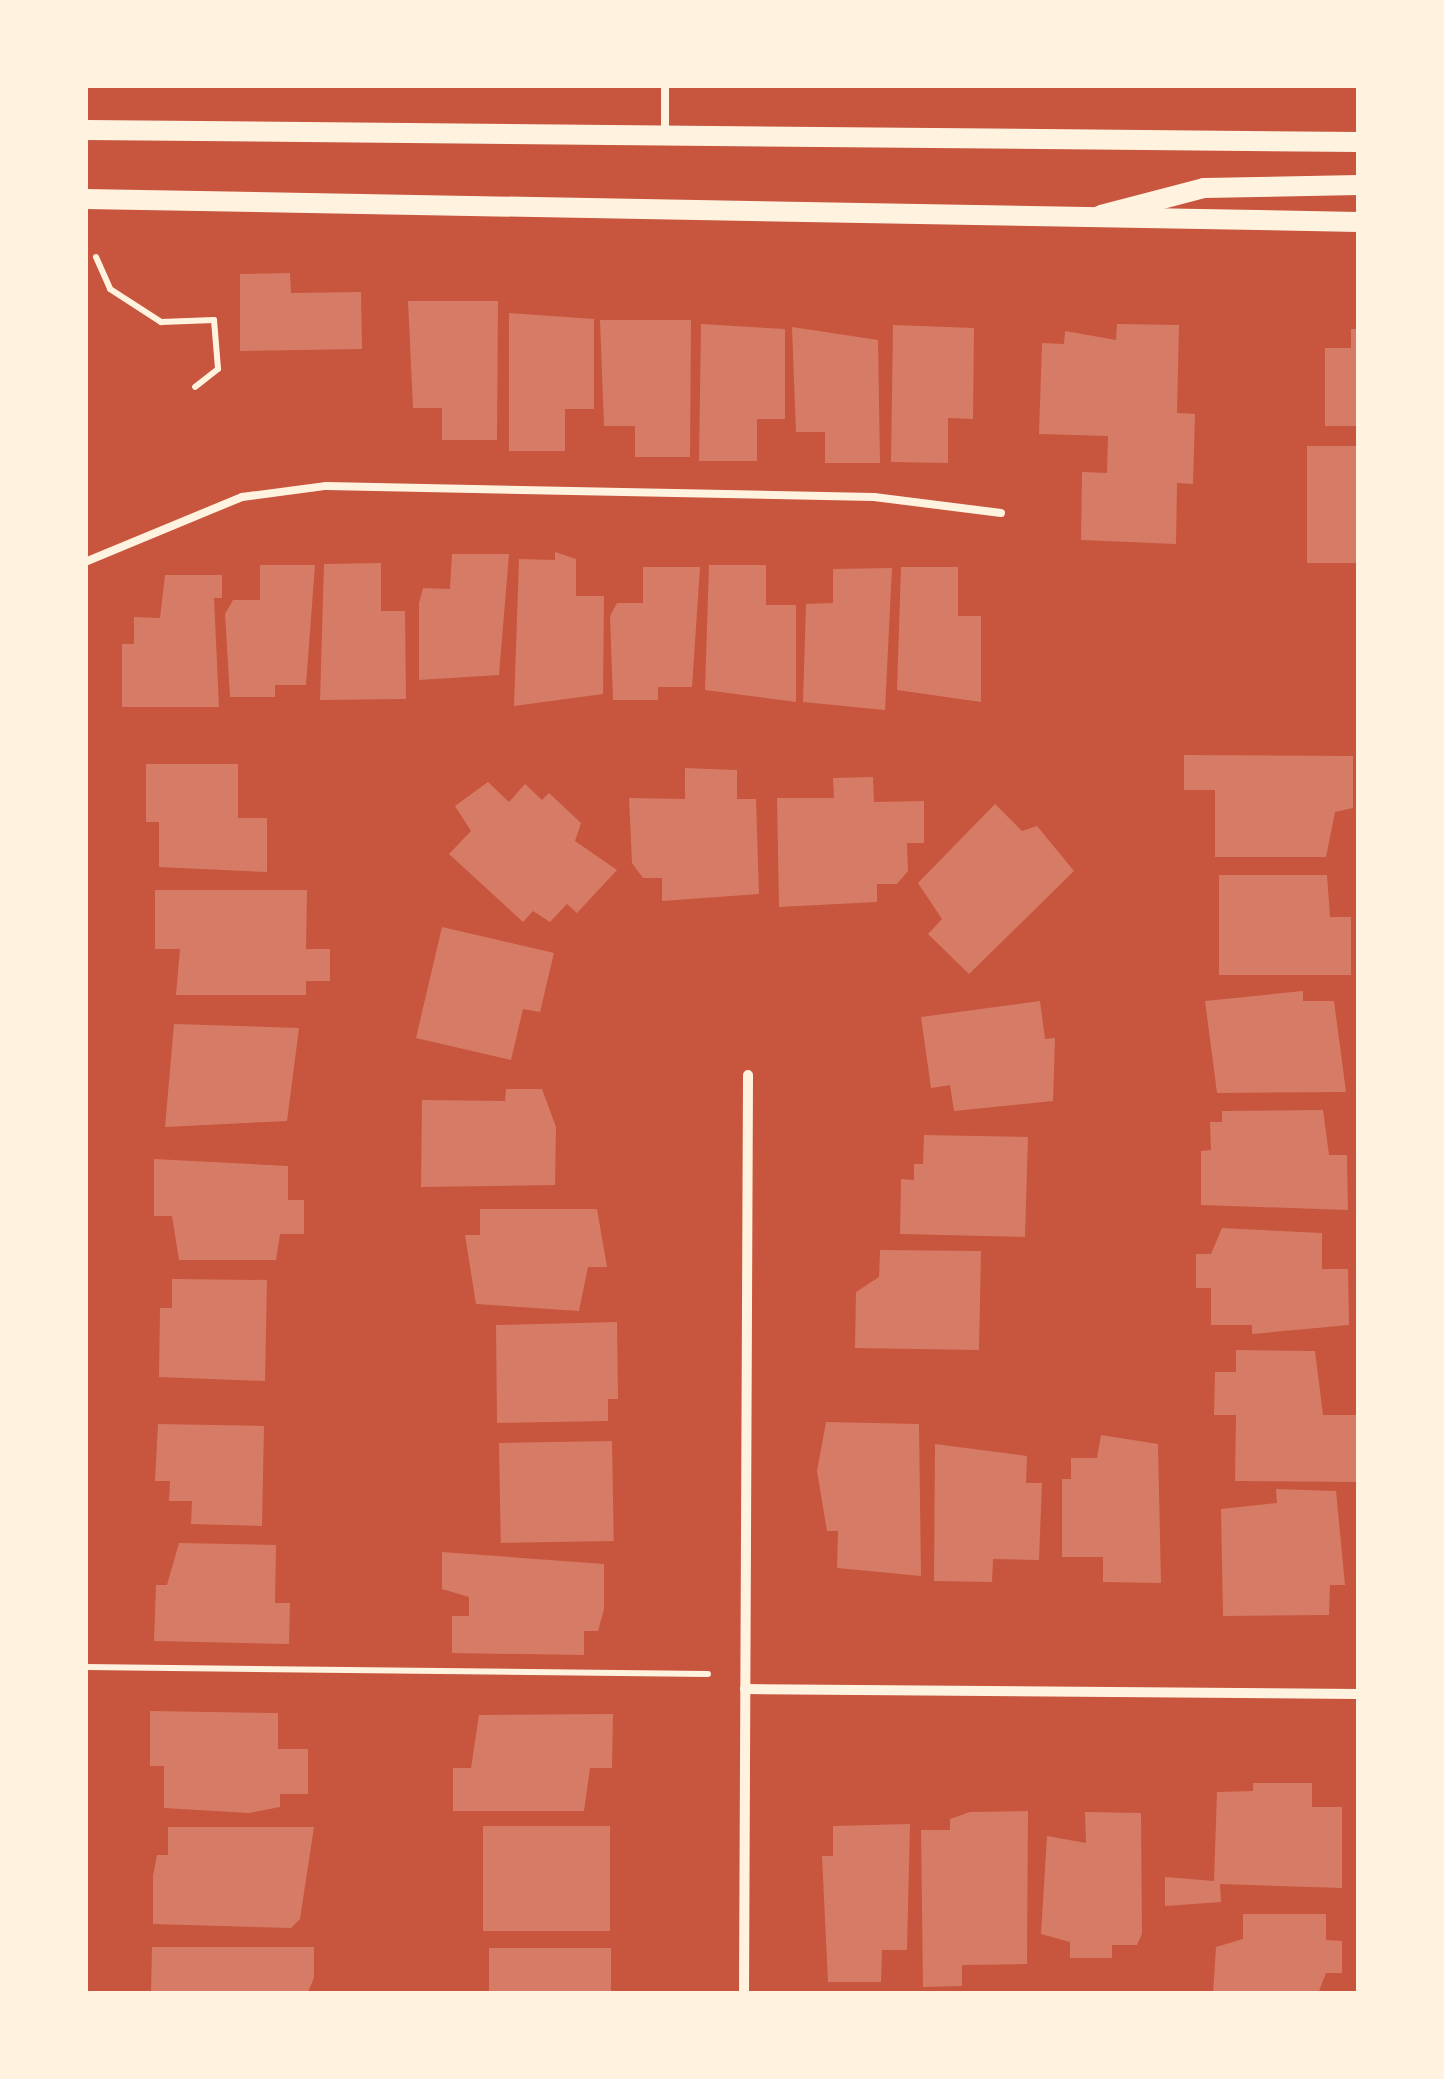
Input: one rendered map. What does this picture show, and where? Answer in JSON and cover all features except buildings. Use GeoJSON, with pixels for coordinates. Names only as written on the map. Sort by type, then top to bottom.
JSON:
{"type":"FeatureCollection","features":[{"type":"Feature","properties":{"kind":"main road"},"geometry":{"type":"LineString","coordinates":[[85,130],[1359,142]]}},
{"type":"Feature","properties":{"kind":"main road"},"geometry":{"type":"LineString","coordinates":[[1090,220],[1204,188],[1359,185]]}},
{"type":"Feature","properties":{"kind":"main road"},"geometry":{"type":"LineString","coordinates":[[85,199],[1359,222]]}},
{"type":"Feature","properties":{"kind":"street"},"geometry":{"type":"LineString","coordinates":[[744,1994],[748,1076]]}},
{"type":"Feature","properties":{"kind":"street"},"geometry":{"type":"LineString","coordinates":[[744,1690],[1359,1694]]}},
{"type":"Feature","properties":{"kind":"lane"},"geometry":{"type":"LineString","coordinates":[[664,85],[665,133]]}},
{"type":"Feature","properties":{"kind":"lane"},"geometry":{"type":"LineString","coordinates":[[85,562],[242,498],[326,486],[874,497],[1001,514]]}},
{"type":"Feature","properties":{"kind":"path"},"geometry":{"type":"LineString","coordinates":[[96,258],[110,290],[161,322],[214,320],[218,370],[195,386]]}},
{"type":"Feature","properties":{"kind":"path"},"geometry":{"type":"LineString","coordinates":[[85,1668],[708,1674]]}}]}
